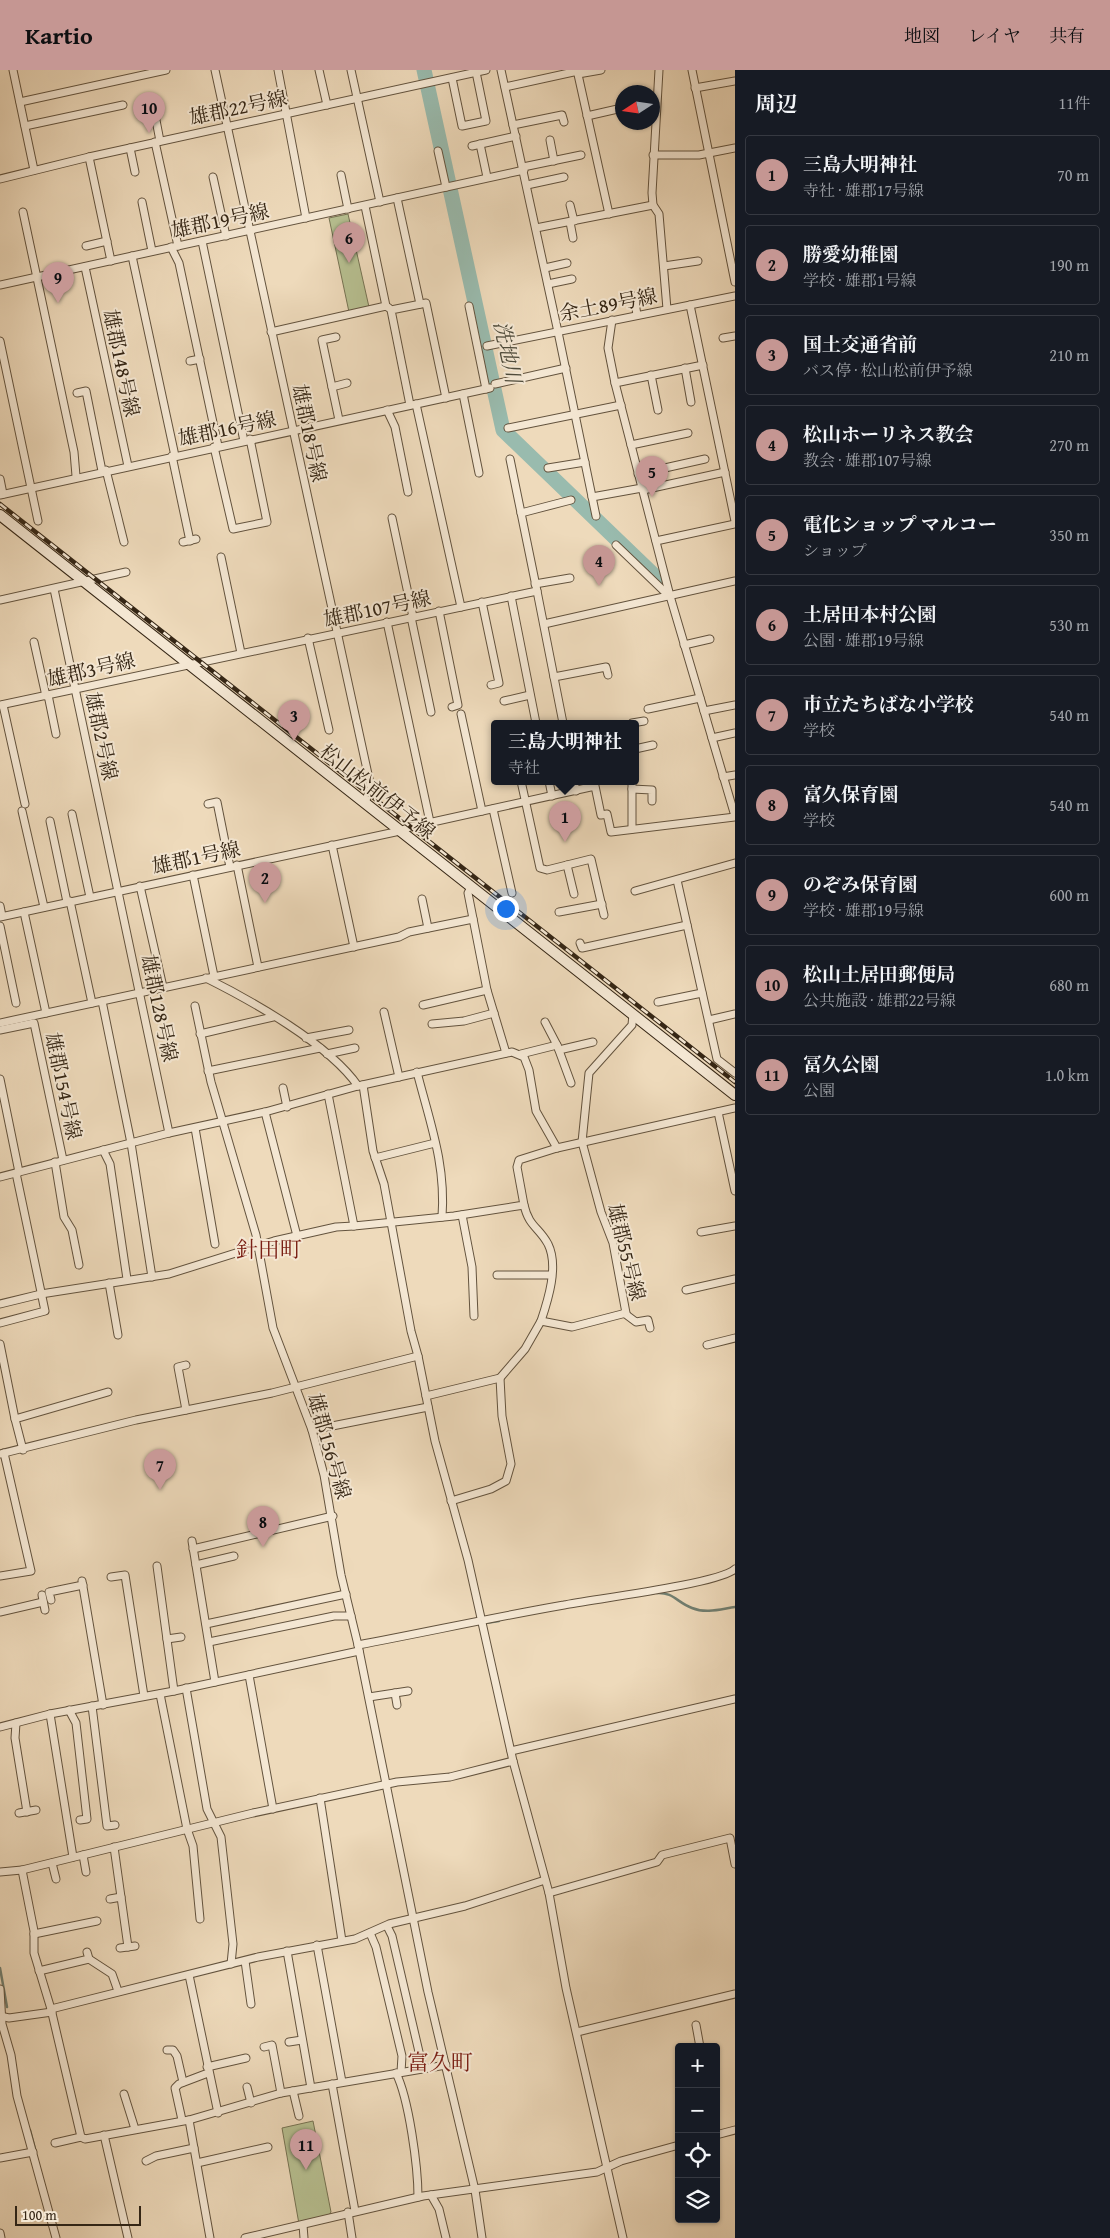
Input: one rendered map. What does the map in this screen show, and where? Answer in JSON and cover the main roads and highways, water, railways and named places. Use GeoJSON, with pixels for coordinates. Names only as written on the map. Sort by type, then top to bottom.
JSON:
{"type":"FeatureCollection","features":[{"type":"Feature","properties":{"kind":"main road","name":"松山松前伊予線"},"geometry":{"type":"LineString","coordinates":[[0,515],[735,1095]]}},
{"type":"Feature","properties":{"kind":"waterway","name":"洗地川"},"geometry":{"type":"LineString","coordinates":[[424,70],[503,430],[661,582]]}},
{"type":"Feature","properties":{"kind":"waterway"},"geometry":{"type":"LineString","coordinates":[[657,1593],[667,1594],[697,1610],[735,1607]]}},
{"type":"Feature","properties":{"kind":"waterway"},"geometry":{"type":"LineString","coordinates":[[486,1623],[499,1621]]}},
{"type":"Feature","properties":{"kind":"waterway"},"geometry":{"type":"LineString","coordinates":[[0,1968],[7,2007]]}},
{"type":"Feature","properties":{"kind":"waterway"},"geometry":{"type":"LineString","coordinates":[[30,2130],[35,2149]]}},
{"type":"Feature","properties":{"kind":"waterway"},"geometry":{"type":"LineString","coordinates":[[49,2203],[55,2224]]}},
{"type":"Feature","properties":{"kind":"railway"},"geometry":{"type":"LineString","coordinates":[[0,504],[735,1082]]}},
{"type":"Feature","properties":{"kind":"place","name":"松山土居田郵便局"},"geometry":{"type":"Point","coordinates":[149,133]}},
{"type":"Feature","properties":{"kind":"place","name":"土居田本村公園"},"geometry":{"type":"Point","coordinates":[349,263]}},
{"type":"Feature","properties":{"kind":"place","name":"のぞみ保育園"},"geometry":{"type":"Point","coordinates":[58,303]}},
{"type":"Feature","properties":{"kind":"place","name":"電化ショップ マルコー"},"geometry":{"type":"Point","coordinates":[652,497]}},
{"type":"Feature","properties":{"kind":"place","name":"松山ホーリネス教会"},"geometry":{"type":"Point","coordinates":[599,586]}},
{"type":"Feature","properties":{"kind":"place","name":"国土交通省前"},"geometry":{"type":"Point","coordinates":[294,741]}},
{"type":"Feature","properties":{"kind":"place","name":"三島大明神社"},"geometry":{"type":"Point","coordinates":[565,842]}},
{"type":"Feature","properties":{"kind":"place","name":"勝愛幼稚園"},"geometry":{"type":"Point","coordinates":[265,903]}},
{"type":"Feature","properties":{"kind":"place","name":"市立たちばな小学校"},"geometry":{"type":"Point","coordinates":[160,1490]}},
{"type":"Feature","properties":{"kind":"place","name":"富久保育園"},"geometry":{"type":"Point","coordinates":[263,1547]}},
{"type":"Feature","properties":{"kind":"place","name":"冨久公園"},"geometry":{"type":"Point","coordinates":[306,2170]}},
{"type":"Feature","properties":{"kind":"district","name":"針田町"},"geometry":{"type":"Point","coordinates":[269,1249]}},
{"type":"Feature","properties":{"kind":"district","name":"富久町"},"geometry":{"type":"Point","coordinates":[440,2062]}}]}
